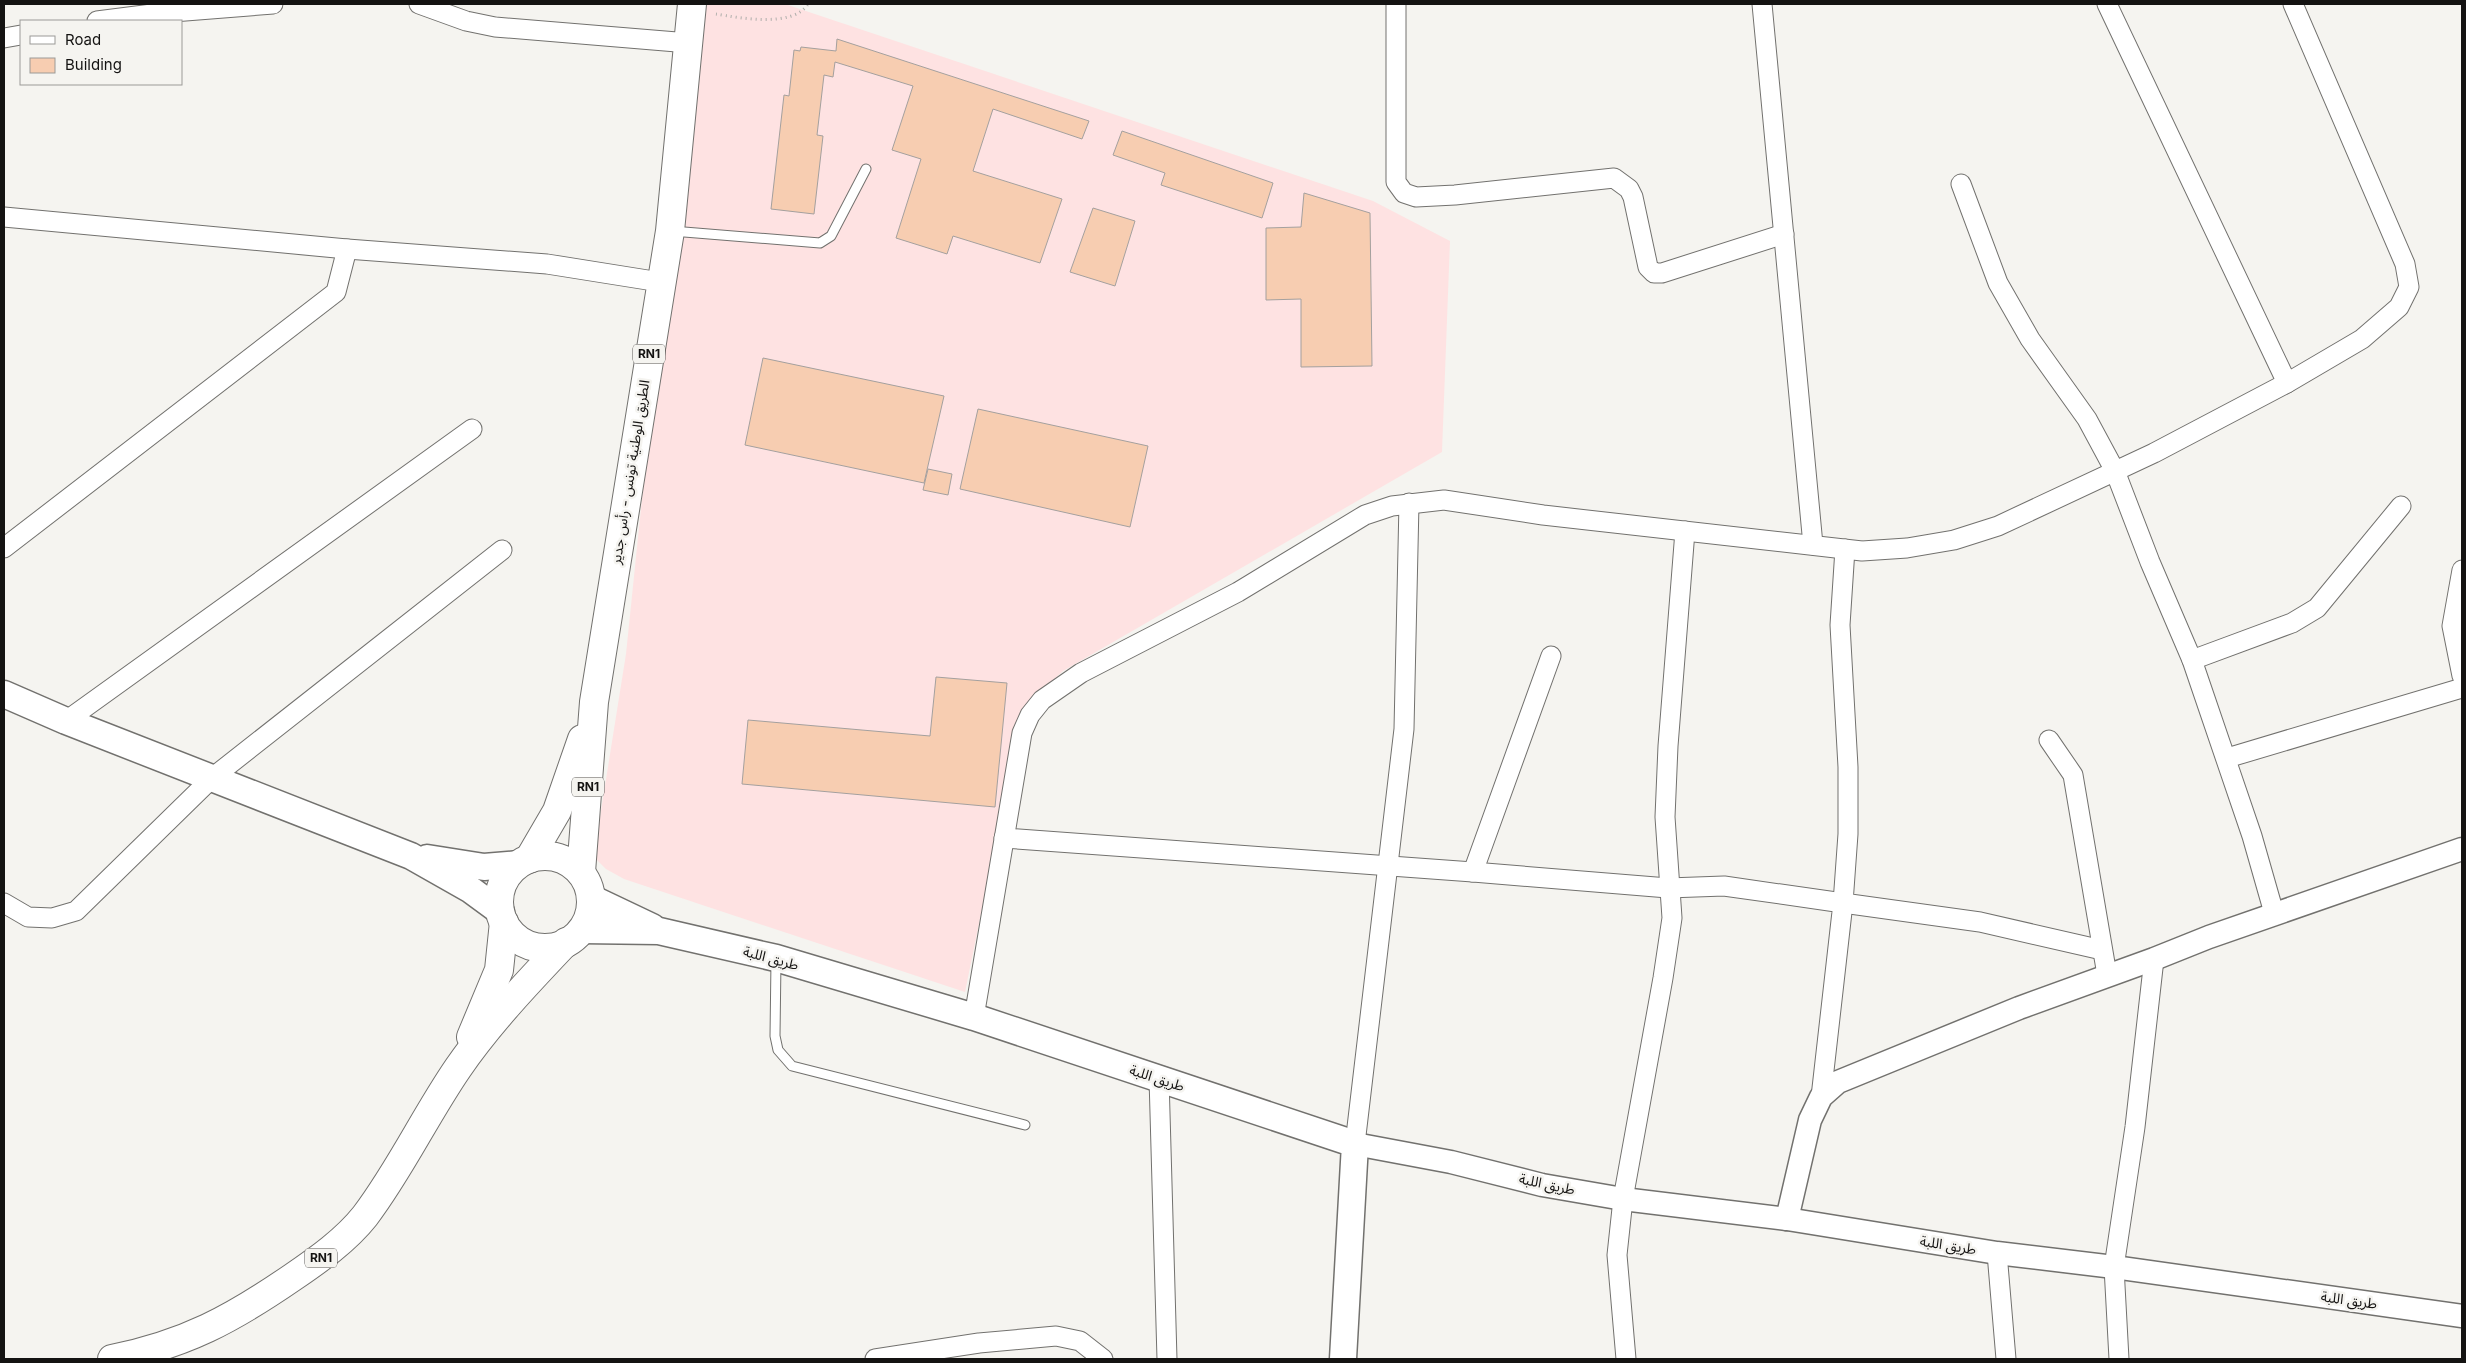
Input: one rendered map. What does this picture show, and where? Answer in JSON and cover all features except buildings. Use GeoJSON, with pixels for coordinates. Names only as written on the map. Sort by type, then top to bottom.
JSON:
{"type":"FeatureCollection","features":[{"type":"Feature","properties":{"kind":"main road","name":"الطريق الوطنية تونس - رأس جدير"},"geometry":{"type":"LineString","coordinates":[[581,872],[594,702],[660,282],[670,231],[691,7]]}},
{"type":"Feature","properties":{"kind":"main road"},"geometry":{"type":"LineString","coordinates":[[4,694],[66,721],[411,856],[471,890],[502,917],[518,938],[538,947],[553,947],[574,936]]}},
{"type":"Feature","properties":{"kind":"main road","name":"الطريق الوطنية تونس - رأس جدير"},"geometry":{"type":"LineString","coordinates":[[524,861],[557,811],[594,702]]}},
{"type":"Feature","properties":{"kind":"main road"},"geometry":{"type":"LineString","coordinates":[[411,856],[484,867],[551,856],[568,862],[581,872]]}},
{"type":"Feature","properties":{"kind":"main road","name":"RN1"},"geometry":{"type":"LineString","coordinates":[[458,1068],[499,970],[502,917],[500,898],[503,885],[509,873],[524,861]]}},
{"type":"Feature","properties":{"kind":"main road","name":"RN1"},"geometry":{"type":"LineString","coordinates":[[123,1358],[160,1354],[247,1309],[320,1259],[364,1217],[458,1068],[514,998],[587,920],[591,898],[588,884],[581,872]]}},
{"type":"Feature","properties":{"kind":"main road","name":"طريق اللبة"},"geometry":{"type":"LineString","coordinates":[[591,898],[659,931],[776,958],[974,1017],[1355,1144]]}},
{"type":"Feature","properties":{"kind":"main road","name":"طريق اللبة"},"geometry":{"type":"LineString","coordinates":[[574,936],[659,931]]}},
{"type":"Feature","properties":{"kind":"main road"},"geometry":{"type":"LineString","coordinates":[[1343,1359],[1355,1144]]}},
{"type":"Feature","properties":{"kind":"street"},"geometry":{"type":"LineString","coordinates":[[102,20],[160,8],[273,4]]}},
{"type":"Feature","properties":{"kind":"street"},"geometry":{"type":"LineString","coordinates":[[419,4],[450,9],[495,27],[688,43]]}},
{"type":"Feature","properties":{"kind":"street"},"geometry":{"type":"LineString","coordinates":[[1396,4],[1396,182],[1404,192],[1416,197],[1454,195],[1614,178],[1628,189],[1633,197],[1648,267],[1654,273],[1662,273],[1784,234]]}},
{"type":"Feature","properties":{"kind":"street"},"geometry":{"type":"LineString","coordinates":[[1762,4],[1813,545]]}},
{"type":"Feature","properties":{"kind":"street"},"geometry":{"type":"LineString","coordinates":[[2107,4],[2287,383]]}},
{"type":"Feature","properties":{"kind":"street"},"geometry":{"type":"LineString","coordinates":[[974,1017],[1022,733],[1030,715],[1042,700],[1081,673],[1238,592],[1365,515],[1392,506],[1444,500],[1543,515],[1862,551],[1907,548],[1954,540],[1998,526],[2115,471],[2287,383],[2362,339],[2399,307],[2409,288],[2402,255],[2293,4]]}},
{"type":"Feature","properties":{"kind":"street"},"geometry":{"type":"LineString","coordinates":[[4,38],[20,35]]}},
{"type":"Feature","properties":{"kind":"street"},"geometry":{"type":"LineString","coordinates":[[1961,184],[1998,283],[2030,339],[2086,419],[2115,471],[2150,562],[2192,660],[2252,836],[2274,913]]}},
{"type":"Feature","properties":{"kind":"street"},"geometry":{"type":"LineString","coordinates":[[4,217],[347,249],[547,264],[660,282]]}},
{"type":"Feature","properties":{"kind":"street"},"geometry":{"type":"LineString","coordinates":[[4,548],[336,292],[347,249]]}},
{"type":"Feature","properties":{"kind":"street"},"geometry":{"type":"LineString","coordinates":[[66,721],[472,429]]}},
{"type":"Feature","properties":{"kind":"street"},"geometry":{"type":"LineString","coordinates":[[1355,1144],[1404,728],[1409,504]]}},
{"type":"Feature","properties":{"kind":"street"},"geometry":{"type":"LineString","coordinates":[[2192,660],[2292,623],[2317,608],[2400,506]]}},
{"type":"Feature","properties":{"kind":"street"},"geometry":{"type":"LineString","coordinates":[[1626,1359],[1617,1256],[1623,1199],[1672,918],[1668,888],[1665,817],[1668,746],[1685,531]]}},
{"type":"Feature","properties":{"kind":"street"},"geometry":{"type":"LineString","coordinates":[[1787,1219],[1810,1120],[1821,1097],[1843,903],[1848,834],[1848,767],[1840,625],[1845,549]]}},
{"type":"Feature","properties":{"kind":"street"},"geometry":{"type":"LineString","coordinates":[[4,903],[28,917],[52,918],[76,911],[212,778],[502,550]]}},
{"type":"Feature","properties":{"kind":"street"},"geometry":{"type":"LineString","coordinates":[[2462,570],[2452,626],[2462,676]]}},
{"type":"Feature","properties":{"kind":"street"},"geometry":{"type":"LineString","coordinates":[[1473,872],[1551,656]]}},
{"type":"Feature","properties":{"kind":"street"},"geometry":{"type":"LineString","coordinates":[[2226,758],[2462,688]]}},
{"type":"Feature","properties":{"kind":"street"},"geometry":{"type":"LineString","coordinates":[[2049,740],[2072,775],[2106,975]]}},
{"type":"Feature","properties":{"kind":"street"},"geometry":{"type":"LineString","coordinates":[[1004,838],[1668,888],[1724,886],[1980,922],[2102,950]]}},
{"type":"Feature","properties":{"kind":"street"},"geometry":{"type":"LineString","coordinates":[[1821,1097],[1838,1082],[2019,1008],[2274,913],[2462,849]]}},
{"type":"Feature","properties":{"kind":"street"},"geometry":{"type":"LineString","coordinates":[[2119,1359],[2114,1267],[2135,1127],[2154,959]]}},
{"type":"Feature","properties":{"kind":"street"},"geometry":{"type":"LineString","coordinates":[[1159,1078],[1167,1359]]}},
{"type":"Feature","properties":{"kind":"street","name":"طريق اللبة"},"geometry":{"type":"LineString","coordinates":[[1355,1144],[1451,1162],[1542,1185],[1623,1199],[1787,1219],[1997,1253],[2114,1267],[2462,1316]]}},
{"type":"Feature","properties":{"kind":"street"},"geometry":{"type":"LineString","coordinates":[[1997,1253],[2006,1359]]}},
{"type":"Feature","properties":{"kind":"street"},"geometry":{"type":"LineString","coordinates":[[875,1359],[979,1343],[1056,1336],[1080,1341],[1103,1359]]}},
{"type":"Feature","properties":{"kind":"lane"},"geometry":{"type":"LineString","coordinates":[[670,231],[820,243],[830,236],[866,169]]}},
{"type":"Feature","properties":{"kind":"lane"},"geometry":{"type":"LineString","coordinates":[[776,958],[775,1036],[778,1050],[792,1066],[1025,1125]]}},
{"type":"Feature","properties":{"kind":"path"},"geometry":{"type":"LineString","coordinates":[[691,7],[751,19],[781,18],[803,11],[808,4]]}},
{"type":"Feature","properties":{"kind":"shaded area"},"geometry":{"type":"Polygon","coordinates":[[[693,4],[785,4],[1373,201],[1450,241],[1442,452],[1063,671],[1039,693],[1001,816],[965,992],[624,879],[606,869],[595,858],[626,654],[693,4]]]}}]}
